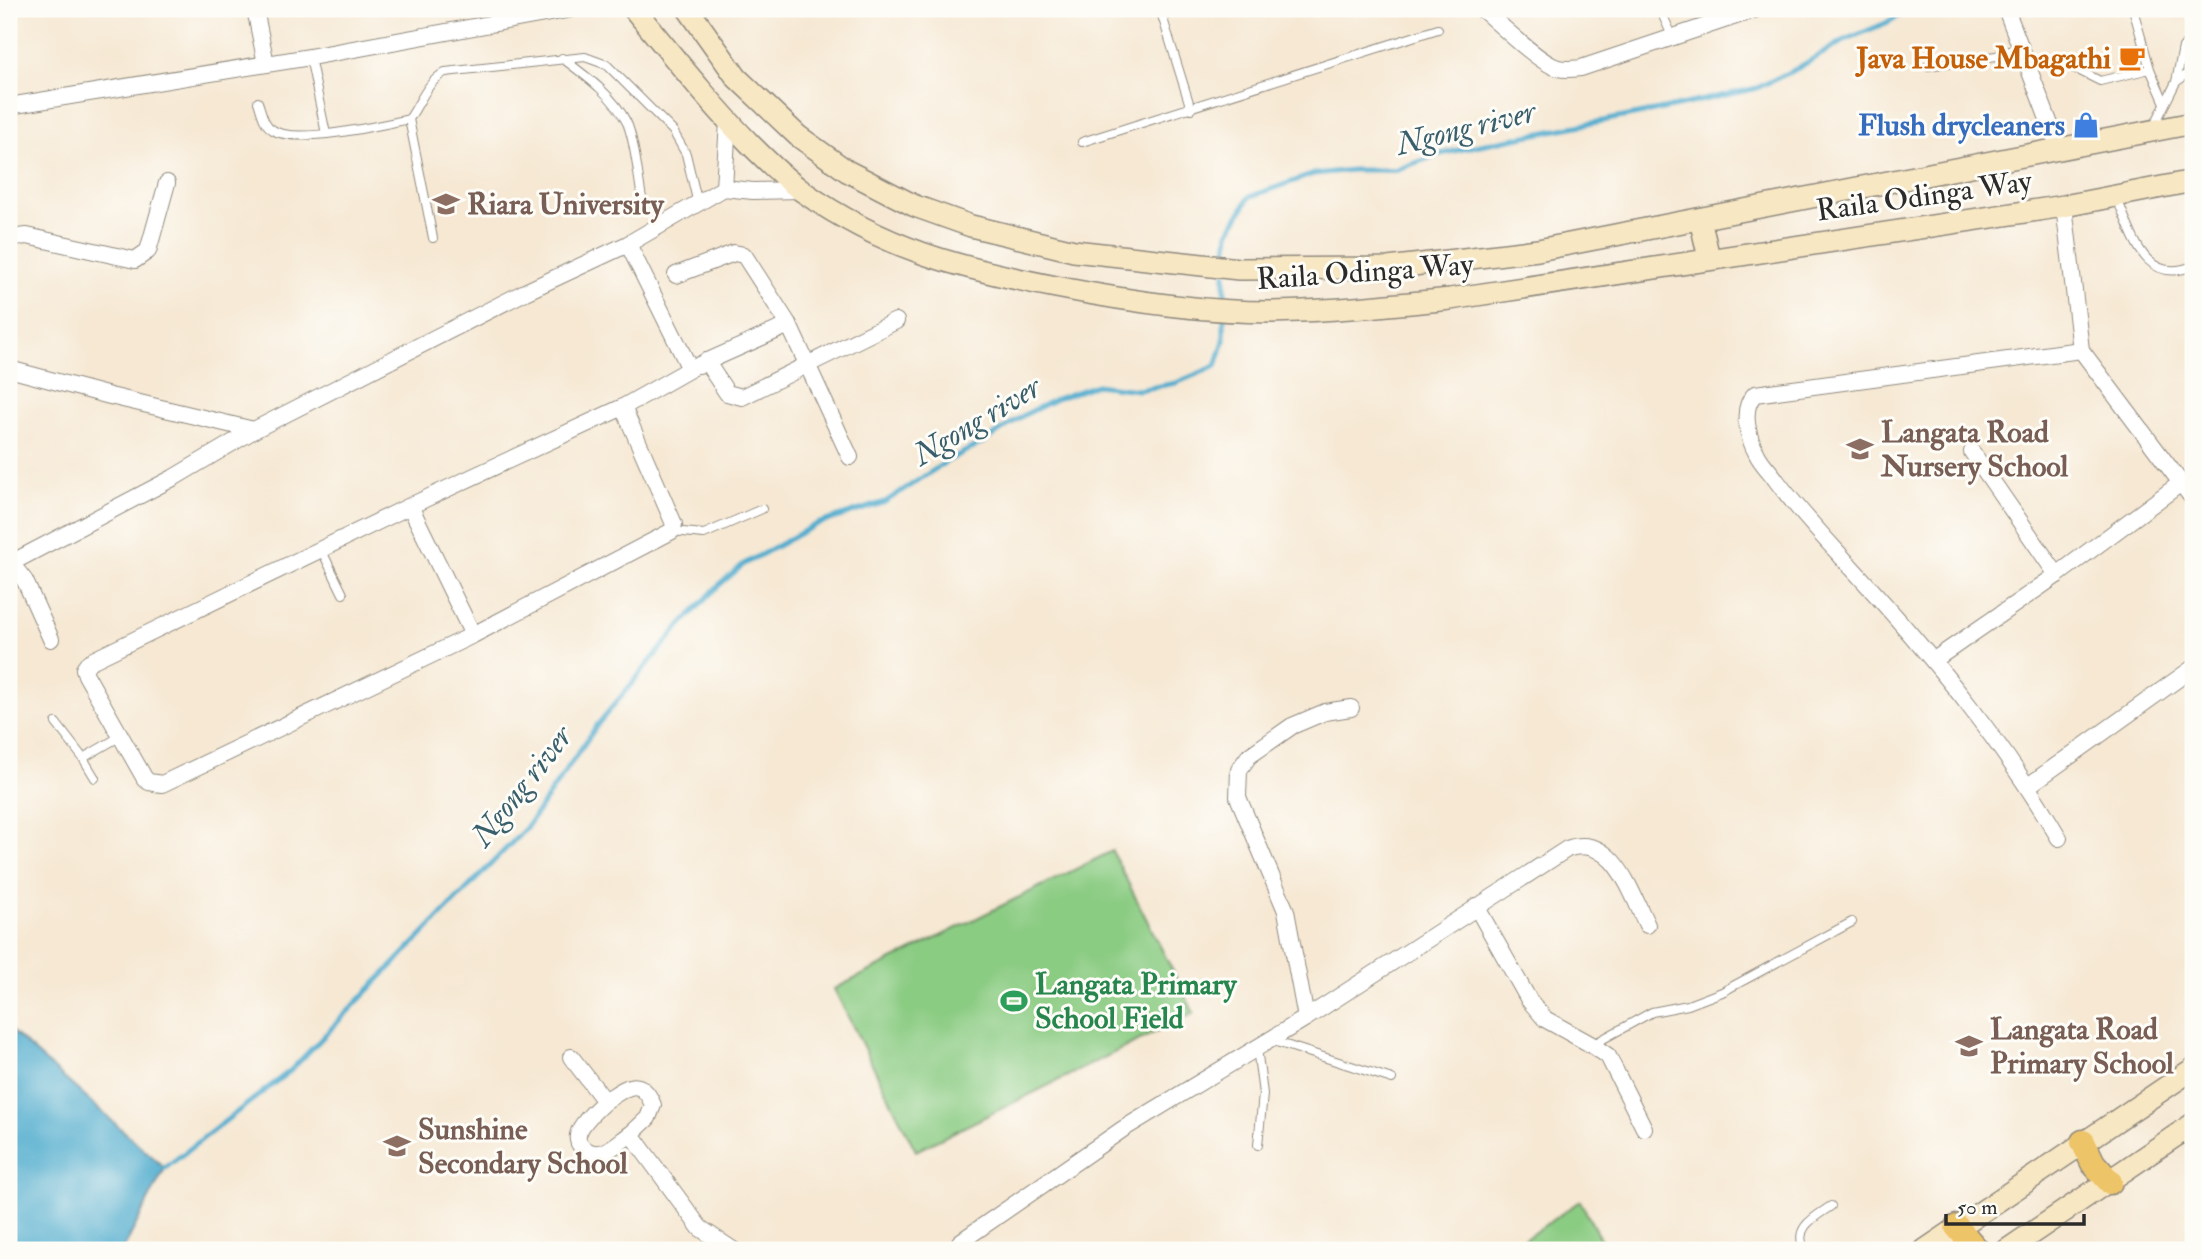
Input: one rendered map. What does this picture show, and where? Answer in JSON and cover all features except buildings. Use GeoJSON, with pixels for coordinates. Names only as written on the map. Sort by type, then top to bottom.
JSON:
{"type":"FeatureCollection","features":[{"type":"Feature","properties":{"kind":"main road","name":"Raila Odinga Way"},"geometry":{"type":"LineString","coordinates":[[634,9],[728,121],[800,190],[849,222],[929,257],[980,272],[1091,294],[1166,305],[1236,311],[1349,309],[1450,299],[2064,206],[2193,181]]}},
{"type":"Feature","properties":{"kind":"main road","name":"Raila Odinga Way"},"geometry":{"type":"LineString","coordinates":[[688,9],[737,78],[798,136],[874,186],[971,226],[1074,251],[1240,269],[1388,268],[1538,250],[2193,123]]}},
{"type":"Feature","properties":{"kind":"main road"},"geometry":{"type":"LineString","coordinates":[[1700,219],[1709,258]]}},
{"type":"Feature","properties":{"kind":"main road"},"geometry":{"type":"LineString","coordinates":[[1925,1250],[2193,1069]]}},
{"type":"Feature","properties":{"kind":"main road"},"geometry":{"type":"LineString","coordinates":[[2007,1250],[2193,1124]]}},
{"type":"Feature","properties":{"kind":"main road"},"geometry":{"type":"LineString","coordinates":[[2083,1142],[2093,1164],[2110,1182]]}},
{"type":"Feature","properties":{"kind":"main road"},"geometry":{"type":"LineString","coordinates":[[1958,1227],[1977,1250]]}},
{"type":"Feature","properties":{"kind":"street"},"geometry":{"type":"LineString","coordinates":[[255,9],[266,64]]}},
{"type":"Feature","properties":{"kind":"street"},"geometry":{"type":"LineString","coordinates":[[9,106],[310,57],[572,9]]}},
{"type":"Feature","properties":{"kind":"street"},"geometry":{"type":"LineString","coordinates":[[1482,9],[1543,60],[1555,68],[1567,70],[1581,68],[1757,9]]}},
{"type":"Feature","properties":{"kind":"street"},"geometry":{"type":"LineString","coordinates":[[2006,9],[2059,148]]}},
{"type":"Feature","properties":{"kind":"street"},"geometry":{"type":"LineString","coordinates":[[724,188],[728,121]]}},
{"type":"Feature","properties":{"kind":"street"},"geometry":{"type":"LineString","coordinates":[[9,238],[27,236],[135,260],[148,251],[167,183]]}},
{"type":"Feature","properties":{"kind":"street"},"geometry":{"type":"LineString","coordinates":[[51,639],[25,581],[10,563],[173,478],[254,430],[525,292],[628,244],[724,188],[753,191],[800,190]]}},
{"type":"Feature","properties":{"kind":"street"},"geometry":{"type":"LineString","coordinates":[[2064,206],[2081,350],[2193,499]]}},
{"type":"Feature","properties":{"kind":"street"},"geometry":{"type":"LineString","coordinates":[[628,244],[690,369]]}},
{"type":"Feature","properties":{"kind":"street"},"geometry":{"type":"LineString","coordinates":[[676,275],[734,253],[744,255],[789,325],[850,457]]}},
{"type":"Feature","properties":{"kind":"street"},"geometry":{"type":"LineString","coordinates":[[706,361],[727,393],[741,397],[895,321]]}},
{"type":"Feature","properties":{"kind":"street"},"geometry":{"type":"LineString","coordinates":[[624,407],[674,524],[672,531],[473,635],[162,785],[145,779],[86,675],[84,669],[89,662],[410,506],[624,407],[706,361],[789,325]]}},
{"type":"Feature","properties":{"kind":"street"},"geometry":{"type":"LineString","coordinates":[[2059,838],[2028,786],[1934,660],[1787,494],[1757,454],[1746,410],[1755,394],[2081,350]]}},
{"type":"Feature","properties":{"kind":"street"},"geometry":{"type":"LineString","coordinates":[[9,369],[254,430]]}},
{"type":"Feature","properties":{"kind":"street"},"geometry":{"type":"LineString","coordinates":[[1972,452],[2057,575]]}},
{"type":"Feature","properties":{"kind":"street"},"geometry":{"type":"LineString","coordinates":[[1934,660],[2057,575],[2181,483]]}},
{"type":"Feature","properties":{"kind":"street"},"geometry":{"type":"LineString","coordinates":[[410,506],[473,635]]}},
{"type":"Feature","properties":{"kind":"street"},"geometry":{"type":"LineString","coordinates":[[2028,786],[2193,668]]}},
{"type":"Feature","properties":{"kind":"street"},"geometry":{"type":"LineString","coordinates":[[1306,1018],[1286,911],[1241,804],[1237,784],[1239,770],[1249,756],[1292,726],[1325,712],[1351,708]]}},
{"type":"Feature","properties":{"kind":"street"},"geometry":{"type":"LineString","coordinates":[[957,1248],[1123,1129],[1306,1018],[1567,849],[1580,844],[1596,847],[1615,861],[1647,925]]}},
{"type":"Feature","properties":{"kind":"street"},"geometry":{"type":"LineString","coordinates":[[1476,906],[1529,1000],[1545,1019],[1608,1056],[1644,1128]]}},
{"type":"Feature","properties":{"kind":"street"},"geometry":{"type":"LineString","coordinates":[[571,1057],[605,1101]]}},
{"type":"Feature","properties":{"kind":"street"},"geometry":{"type":"LineString","coordinates":[[630,1085],[645,1090],[653,1105],[648,1118],[631,1133],[603,1152],[594,1153],[580,1145],[578,1134],[582,1125],[605,1101],[630,1085]]}},
{"type":"Feature","properties":{"kind":"street"},"geometry":{"type":"LineString","coordinates":[[631,1133],[700,1228],[733,1250]]}},
{"type":"Feature","properties":{"kind":"lane"},"geometry":{"type":"LineString","coordinates":[[1160,9],[1191,109]]}},
{"type":"Feature","properties":{"kind":"lane"},"geometry":{"type":"LineString","coordinates":[[1660,9],[1673,37]]}},
{"type":"Feature","properties":{"kind":"lane"},"geometry":{"type":"LineString","coordinates":[[2133,9],[2150,69],[2164,101]]}},
{"type":"Feature","properties":{"kind":"lane"},"geometry":{"type":"LineString","coordinates":[[1082,142],[1438,29]]}},
{"type":"Feature","properties":{"kind":"lane"},"geometry":{"type":"LineString","coordinates":[[2152,131],[2164,101],[2176,82],[2183,47],[2193,37]]}},
{"type":"Feature","properties":{"kind":"lane"},"geometry":{"type":"LineString","coordinates":[[1928,66],[1996,56],[2021,47]]}},
{"type":"Feature","properties":{"kind":"lane"},"geometry":{"type":"LineString","coordinates":[[310,57],[326,134]]}},
{"type":"Feature","properties":{"kind":"lane"},"geometry":{"type":"LineString","coordinates":[[258,102],[265,124],[283,135],[358,130],[409,119],[420,104],[429,84],[445,72],[585,57],[607,65],[673,131],[686,154],[698,204]]}},
{"type":"Feature","properties":{"kind":"lane"},"geometry":{"type":"LineString","coordinates":[[562,58],[604,92],[628,125],[642,198]]}},
{"type":"Feature","properties":{"kind":"lane"},"geometry":{"type":"LineString","coordinates":[[2074,68],[2100,81],[2150,69]]}},
{"type":"Feature","properties":{"kind":"lane"},"geometry":{"type":"LineString","coordinates":[[2176,82],[2193,70]]}},
{"type":"Feature","properties":{"kind":"lane"},"geometry":{"type":"LineString","coordinates":[[409,119],[433,238]]}},
{"type":"Feature","properties":{"kind":"lane"},"geometry":{"type":"LineString","coordinates":[[2115,196],[2142,254],[2152,265],[2171,272],[2193,266]]}},
{"type":"Feature","properties":{"kind":"lane"},"geometry":{"type":"LineString","coordinates":[[672,531],[704,534],[762,509]]}},
{"type":"Feature","properties":{"kind":"lane"},"geometry":{"type":"LineString","coordinates":[[321,549],[343,594]]}},
{"type":"Feature","properties":{"kind":"lane"},"geometry":{"type":"LineString","coordinates":[[56,723],[95,778]]}},
{"type":"Feature","properties":{"kind":"lane"},"geometry":{"type":"LineString","coordinates":[[83,758],[121,736]]}},
{"type":"Feature","properties":{"kind":"lane"},"geometry":{"type":"LineString","coordinates":[[1592,1045],[1652,1013],[1688,1005],[1722,992],[1852,922]]}},
{"type":"Feature","properties":{"kind":"lane"},"geometry":{"type":"LineString","coordinates":[[1258,1145],[1264,1044],[1392,1079]]}},
{"type":"Feature","properties":{"kind":"lane"},"geometry":{"type":"LineString","coordinates":[[1805,1250],[1800,1238],[1804,1226],[1831,1206]]}},
{"type":"Feature","properties":{"kind":"green space","name":"Langata Primary School Field"},"geometry":{"type":"Polygon","coordinates":[[[1112,851],[1194,1013],[916,1151],[834,989],[1112,851]]]}},
{"type":"Feature","properties":{"kind":"green space"},"geometry":{"type":"Polygon","coordinates":[[[1580,1201],[1606,1250],[1509,1250],[1580,1201]]]}},
{"type":"Feature","properties":{"kind":"water"},"geometry":{"type":"Polygon","coordinates":[[[9,1029],[165,1168],[123,1250],[9,1250],[9,1029]]]}},
{"type":"Feature","properties":{"kind":"waterway","name":"Ngong river"},"geometry":{"type":"LineString","coordinates":[[1226,263],[1229,233],[1249,197],[1314,174],[1352,170],[1395,170],[1441,154],[1480,145],[1757,88],[1845,40],[1886,23],[1910,9]]}},
{"type":"Feature","properties":{"kind":"waterway","name":"Ngong river"},"geometry":{"type":"LineString","coordinates":[[1225,273],[1225,305]]}},
{"type":"Feature","properties":{"kind":"waterway","name":"Ngong river"},"geometry":{"type":"LineString","coordinates":[[165,1168],[291,1070],[526,828],[598,724],[679,627],[718,586],[744,564],[817,524],[885,502],[949,460],[1056,399],[1096,385],[1138,390],[1176,383],[1216,366],[1224,341],[1224,315]]}},
{"type":"Feature","properties":{"kind":"place","name":"Java House Mbagathi"},"geometry":{"type":"Point","coordinates":[2132,58]}},
{"type":"Feature","properties":{"kind":"place","name":"Flush drycleaners"},"geometry":{"type":"Point","coordinates":[2086,125]}},
{"type":"Feature","properties":{"kind":"place","name":"Riara University"},"geometry":{"type":"Point","coordinates":[446,204]}},
{"type":"Feature","properties":{"kind":"place","name":"Langata Road Nursery School"},"geometry":{"type":"Point","coordinates":[1860,449]}},
{"type":"Feature","properties":{"kind":"place","name":"Langata Primary School Field"},"geometry":{"type":"Point","coordinates":[1014,1001]}},
{"type":"Feature","properties":{"kind":"place","name":"Langata Road Primary School"},"geometry":{"type":"Point","coordinates":[1969,1046]}},
{"type":"Feature","properties":{"kind":"place","name":"Sunshine Secondary School"},"geometry":{"type":"Point","coordinates":[397,1146]}}]}
